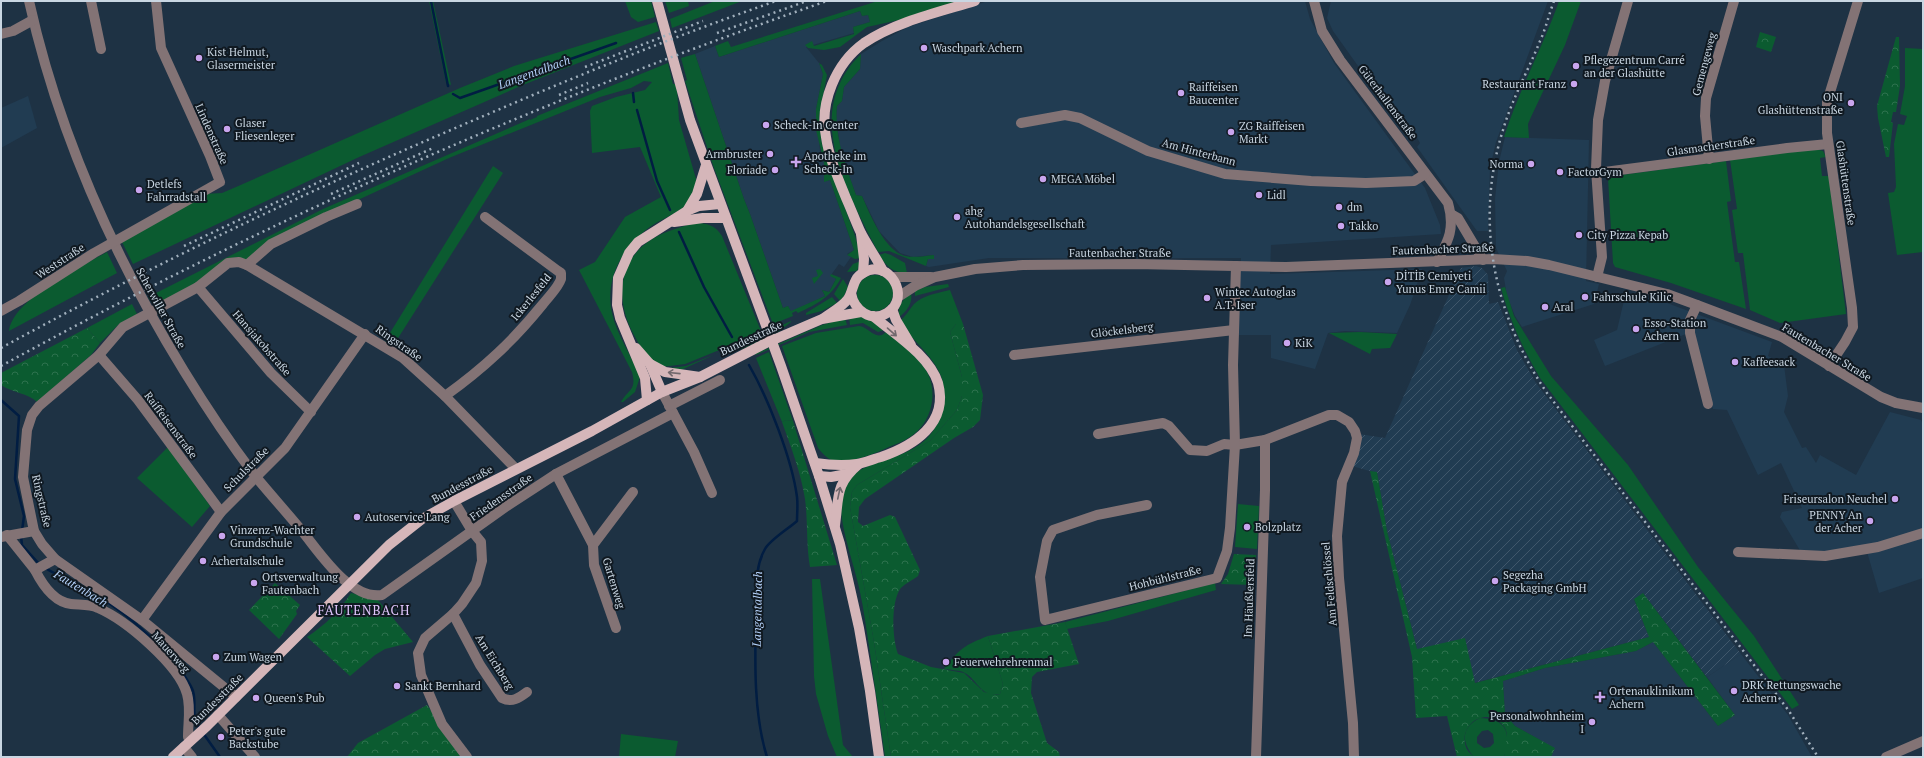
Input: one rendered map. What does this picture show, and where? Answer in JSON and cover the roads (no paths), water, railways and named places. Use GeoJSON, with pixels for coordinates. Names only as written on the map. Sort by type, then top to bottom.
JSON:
{"type":"FeatureCollection","features":[{"type":"Feature","properties":{"kind":"main road"},"geometry":{"type":"LineString","coordinates":[[657,1],[679,83],[706,165],[781,366],[815,463],[834,529],[840,544],[859,628],[870,691],[879,757]]}},
{"type":"Feature","properties":{"kind":"main road"},"geometry":{"type":"LineString","coordinates":[[883,271],[876,255],[860,232],[834,167],[825,136],[827,98],[834,80],[853,53],[883,32],[975,1]]}},
{"type":"Feature","properties":{"kind":"main road"},"geometry":{"type":"LineString","coordinates":[[687,211],[697,194],[706,165]]}},
{"type":"Feature","properties":{"kind":"main road"},"geometry":{"type":"LineString","coordinates":[[647,400],[645,378],[620,318],[617,305],[618,278],[629,253],[638,242],[687,211],[699,206],[720,204]]}},
{"type":"Feature","properties":{"kind":"main road"},"geometry":{"type":"LineString","coordinates":[[669,222],[703,218],[726,218]]}},
{"type":"Feature","properties":{"kind":"main road"},"geometry":{"type":"LineString","coordinates":[[860,232],[864,259],[863,273]]}},
{"type":"Feature","properties":{"kind":"main road"},"geometry":{"type":"LineString","coordinates":[[872,316],[880,316],[892,309],[898,297],[896,283],[892,277],[883,271],[876,269],[863,273],[854,282],[852,293],[854,304],[861,312],[872,316],[912,347]]}},
{"type":"Feature","properties":{"kind":"main road"},"geometry":{"type":"LineString","coordinates":[[822,319],[841,306],[852,293]]}},
{"type":"Feature","properties":{"kind":"main road"},"geometry":{"type":"LineString","coordinates":[[815,463],[829,465],[859,464],[914,442],[932,423],[939,397],[938,383],[930,368],[912,347],[896,320],[892,309]]}},
{"type":"Feature","properties":{"kind":"main road"},"geometry":{"type":"LineString","coordinates":[[822,319],[861,312]]}},
{"type":"Feature","properties":{"kind":"main road","name":"Bundesstraße"},"geometry":{"type":"LineString","coordinates":[[172,757],[207,726],[389,545],[422,520],[454,501],[592,431],[662,392],[700,376],[766,343],[822,319]]}},
{"type":"Feature","properties":{"kind":"main road"},"geometry":{"type":"LineString","coordinates":[[630,342],[650,364],[662,392]]}},
{"type":"Feature","properties":{"kind":"main road"},"geometry":{"type":"LineString","coordinates":[[650,364],[665,372],[700,376]]}},
{"type":"Feature","properties":{"kind":"main road"},"geometry":{"type":"LineString","coordinates":[[834,529],[839,490],[847,474],[859,464]]}},
{"type":"Feature","properties":{"kind":"main road"},"geometry":{"type":"LineString","coordinates":[[819,476],[831,477],[847,474]]}},
{"type":"Feature","properties":{"kind":"street","name":"Scherwiller Straße"},"geometry":{"type":"LineString","coordinates":[[29,1],[33,20],[69,140],[124,266],[160,332],[200,396],[256,477],[349,585]]}},
{"type":"Feature","properties":{"kind":"street"},"geometry":{"type":"LineString","coordinates":[[91,1],[101,49]]}},
{"type":"Feature","properties":{"kind":"street","name":"Lindenstraße"},"geometry":{"type":"LineString","coordinates":[[132,232],[220,182],[210,156],[161,48],[156,1]]}},
{"type":"Feature","properties":{"kind":"street","name":"Güterhallenstraße"},"geometry":{"type":"LineString","coordinates":[[1314,1],[1322,31],[1340,60],[1448,203],[1451,214],[1450,236],[1437,262]]}},
{"type":"Feature","properties":{"kind":"street"},"geometry":{"type":"LineString","coordinates":[[1597,277],[1602,257],[1597,173],[1598,120],[1605,81],[1628,1]]}},
{"type":"Feature","properties":{"kind":"street","name":"Gemengeweg"},"geometry":{"type":"LineString","coordinates":[[1710,159],[1705,116],[1706,98],[1734,1]]}},
{"type":"Feature","properties":{"kind":"street","name":"Glashüttenstraße"},"geometry":{"type":"LineString","coordinates":[[1829,366],[1853,327],[1852,308],[1828,144],[1827,102],[1858,1]]}},
{"type":"Feature","properties":{"kind":"street"},"geometry":{"type":"LineString","coordinates":[[1,34],[13,31],[33,20]]}},
{"type":"Feature","properties":{"kind":"street","name":"Am Hinterbann"},"geometry":{"type":"LineString","coordinates":[[1021,124],[1065,115],[1080,118],[1148,151],[1225,174],[1311,181],[1366,183],[1414,181],[1425,174]]}},
{"type":"Feature","properties":{"kind":"street","name":"Glasmacherstraße"},"geometry":{"type":"LineString","coordinates":[[1597,173],[1828,144]]}},
{"type":"Feature","properties":{"kind":"street"},"geometry":{"type":"LineString","coordinates":[[248,265],[271,244],[326,217],[357,204]]}},
{"type":"Feature","properties":{"kind":"street","name":"Güterhallenstraße"},"geometry":{"type":"LineString","coordinates":[[1451,214],[1458,218],[1483,260]]}},
{"type":"Feature","properties":{"kind":"street","name":"Ickerlesfeld"},"geometry":{"type":"LineString","coordinates":[[445,396],[478,372],[508,344],[529,321],[561,279],[561,273],[485,217]]}},
{"type":"Feature","properties":{"kind":"street","name":"Weststraße"},"geometry":{"type":"LineString","coordinates":[[1,311],[94,253],[132,232]]}},
{"type":"Feature","properties":{"kind":"street","name":"Fautenbacher Straße"},"geometry":{"type":"LineString","coordinates":[[892,277],[935,277],[975,269],[1023,265],[1286,267],[1483,260],[1527,261],[1667,294],[1697,305],[1782,337],[1881,397],[1896,403],[1923,408]]}},
{"type":"Feature","properties":{"kind":"street","name":"Ringstraße"},"geometry":{"type":"LineString","coordinates":[[236,697],[142,620],[45,565],[31,531],[23,478],[25,442],[32,415],[39,406],[99,355],[115,334],[123,327],[198,287],[228,263],[239,262],[248,265],[403,358],[445,396],[516,469]]}},
{"type":"Feature","properties":{"kind":"street","name":"Hohbühlstraße"},"geometry":{"type":"LineString","coordinates":[[1147,505],[1097,515],[1053,530],[1047,541],[1040,577],[1045,620],[1216,578],[1227,551],[1230,528],[1235,445],[1234,330],[1236,266]]}},
{"type":"Feature","properties":{"kind":"street","name":"Fautenbacher Straße"},"geometry":{"type":"LineString","coordinates":[[898,297],[935,277]]}},
{"type":"Feature","properties":{"kind":"street","name":"Hansjakobstraße"},"geometry":{"type":"LineString","coordinates":[[198,287],[271,374],[311,412]]}},
{"type":"Feature","properties":{"kind":"street"},"geometry":{"type":"LineString","coordinates":[[1697,305],[1690,320],[1690,333],[1708,404]]}},
{"type":"Feature","properties":{"kind":"street","name":"Glöckelsberg"},"geometry":{"type":"LineString","coordinates":[[1014,355],[1234,330]]}},
{"type":"Feature","properties":{"kind":"street","name":"Schulstraße"},"geometry":{"type":"LineString","coordinates":[[142,620],[221,512],[285,448],[365,334]]}},
{"type":"Feature","properties":{"kind":"street","name":"Raiffeisenstraße"},"geometry":{"type":"LineString","coordinates":[[99,355],[138,400],[221,512]]}},
{"type":"Feature","properties":{"kind":"street","name":"Friedensstraße"},"geometry":{"type":"LineString","coordinates":[[349,585],[359,592],[375,596],[382,595],[556,474],[671,410],[720,380]]}},
{"type":"Feature","properties":{"kind":"street"},"geometry":{"type":"LineString","coordinates":[[662,392],[694,452],[712,493]]}},
{"type":"Feature","properties":{"kind":"street","name":"Am Feldschlössel"},"geometry":{"type":"LineString","coordinates":[[1098,434],[1163,424],[1169,426],[1190,450],[1207,451],[1224,444],[1235,445],[1266,440],[1329,415],[1342,417],[1355,431],[1357,445],[1342,482],[1337,536],[1339,578],[1353,723],[1354,757]]}},
{"type":"Feature","properties":{"kind":"street","name":"Im Häußlersfeld"},"geometry":{"type":"LineString","coordinates":[[1256,757],[1266,440]]}},
{"type":"Feature","properties":{"kind":"street","name":"Gartenweg"},"geometry":{"type":"LineString","coordinates":[[556,474],[593,545],[594,565],[616,628]]}},
{"type":"Feature","properties":{"kind":"street"},"geometry":{"type":"LineString","coordinates":[[593,545],[633,492]]}},
{"type":"Feature","properties":{"kind":"street"},"geometry":{"type":"LineString","coordinates":[[454,501],[472,531],[481,542],[482,560],[476,583],[453,614],[425,638],[418,653],[421,675],[442,724],[467,757]]}},
{"type":"Feature","properties":{"kind":"street"},"geometry":{"type":"LineString","coordinates":[[9,535],[31,531]]}},
{"type":"Feature","properties":{"kind":"street"},"geometry":{"type":"LineString","coordinates":[[1738,552],[1825,556],[1878,547],[1923,533]]}},
{"type":"Feature","properties":{"kind":"street","name":"Mauerweg"},"geometry":{"type":"LineString","coordinates":[[9,535],[45,565],[48,591],[62,602],[98,608],[139,634],[157,651],[185,687],[189,705],[188,736],[191,740]]}},
{"type":"Feature","properties":{"kind":"street","name":"Am Eichberg"},"geometry":{"type":"LineString","coordinates":[[453,614],[480,665],[502,698],[507,701],[518,699],[527,692]]}},
{"type":"Feature","properties":{"kind":"street"},"geometry":{"type":"LineString","coordinates":[[218,715],[255,757]]}},
{"type":"Feature","properties":{"kind":"street"},"geometry":{"type":"LineString","coordinates":[[191,740],[192,757]]}},
{"type":"Feature","properties":{"kind":"street"},"geometry":{"type":"LineString","coordinates":[[1886,757],[1923,741]]}},
{"type":"Feature","properties":{"kind":"waterway","name":"Langentalbach"},"geometry":{"type":"LineString","coordinates":[[431,1],[448,86]]}},
{"type":"Feature","properties":{"kind":"waterway","name":"Langentalbach"},"geometry":{"type":"LineString","coordinates":[[453,94],[460,98],[616,43]]}},
{"type":"Feature","properties":{"kind":"waterway","name":"Langentalbach"},"geometry":{"type":"LineString","coordinates":[[633,93],[634,102]]}},
{"type":"Feature","properties":{"kind":"waterway","name":"Langentalbach"},"geometry":{"type":"LineString","coordinates":[[637,110],[657,181],[670,210]]}},
{"type":"Feature","properties":{"kind":"waterway","name":"Langentalbach"},"geometry":{"type":"LineString","coordinates":[[679,232],[704,287],[732,337]]}},
{"type":"Feature","properties":{"kind":"waterway","name":"Langentalbach"},"geometry":{"type":"LineString","coordinates":[[749,365],[764,394],[785,447],[797,500],[797,521],[775,538],[767,546],[761,556],[756,588],[755,647],[757,704],[762,740],[767,757]]}},
{"type":"Feature","properties":{"kind":"waterway","name":"Fautenbach"},"geometry":{"type":"LineString","coordinates":[[1,400],[19,416],[15,479],[24,516],[22,531]]}},
{"type":"Feature","properties":{"kind":"waterway","name":"Fautenbach"},"geometry":{"type":"LineString","coordinates":[[21,536],[22,545],[40,565]]}},
{"type":"Feature","properties":{"kind":"waterway","name":"Fautenbach"},"geometry":{"type":"LineString","coordinates":[[44,567],[94,593],[123,613],[150,636],[174,662],[191,687],[194,696],[195,720],[200,729]]}},
{"type":"Feature","properties":{"kind":"waterway","name":"Fautenbach"},"geometry":{"type":"LineString","coordinates":[[203,733],[220,757]]}},
{"type":"Feature","properties":{"kind":"railway"},"geometry":{"type":"LineString","coordinates":[[1,348],[180,255],[362,169],[594,70],[666,41],[776,1]]}},
{"type":"Feature","properties":{"kind":"railway"},"geometry":{"type":"LineString","coordinates":[[717,33],[807,1]]}},
{"type":"Feature","properties":{"kind":"railway"},"geometry":{"type":"LineString","coordinates":[[1,366],[201,262],[406,166],[510,121],[615,79],[827,1]]}},
{"type":"Feature","properties":{"kind":"railway"},"geometry":{"type":"LineString","coordinates":[[1554,1],[1542,36],[1515,96],[1503,130],[1494,165],[1490,199],[1490,233],[1494,267],[1502,300],[1514,332],[1529,363],[1547,393],[1789,711],[1818,757]]}},
{"type":"Feature","properties":{"kind":"railway"},"geometry":{"type":"LineString","coordinates":[[585,67],[703,21]]}},
{"type":"Feature","properties":{"kind":"railway"},"geometry":{"type":"LineString","coordinates":[[559,95],[588,83]]}},
{"type":"Feature","properties":{"kind":"railway"},"geometry":{"type":"LineString","coordinates":[[331,194],[433,148]]}},
{"type":"Feature","properties":{"kind":"railway"},"geometry":{"type":"LineString","coordinates":[[184,246],[359,163]]}},
{"type":"Feature","properties":{"kind":"place","name":"Waschpark Achern"},"geometry":{"type":"Point","coordinates":[924,48]}},
{"type":"Feature","properties":{"kind":"place","name":"Kist Helmut, Glasermeister"},"geometry":{"type":"Point","coordinates":[199,58]}},
{"type":"Feature","properties":{"kind":"place","name":"Pflegezentrum Carré an der Glashütte"},"geometry":{"type":"Point","coordinates":[1576,66]}},
{"type":"Feature","properties":{"kind":"place","name":"Restaurant Franz"},"geometry":{"type":"Point","coordinates":[1574,84]}},
{"type":"Feature","properties":{"kind":"place","name":"Raiffeisen Baucenter"},"geometry":{"type":"Point","coordinates":[1181,93]}},
{"type":"Feature","properties":{"kind":"place","name":"ONI Glashüttenstraße"},"geometry":{"type":"Point","coordinates":[1851,103]}},
{"type":"Feature","properties":{"kind":"place","name":"Scheck-In Center"},"geometry":{"type":"Point","coordinates":[766,125]}},
{"type":"Feature","properties":{"kind":"place","name":"Glaser Fliesenleger"},"geometry":{"type":"Point","coordinates":[227,129]}},
{"type":"Feature","properties":{"kind":"place","name":"ZG Raiffeisen Markt"},"geometry":{"type":"Point","coordinates":[1231,132]}},
{"type":"Feature","properties":{"kind":"place","name":"Armbruster"},"geometry":{"type":"Point","coordinates":[770,154]}},
{"type":"Feature","properties":{"kind":"place","name":"Apotheke im Scheck-In"},"geometry":{"type":"Point","coordinates":[796,162]}},
{"type":"Feature","properties":{"kind":"place","name":"Norma"},"geometry":{"type":"Point","coordinates":[1531,164]}},
{"type":"Feature","properties":{"kind":"place","name":"Floriade"},"geometry":{"type":"Point","coordinates":[775,170]}},
{"type":"Feature","properties":{"kind":"place","name":"FactorGym"},"geometry":{"type":"Point","coordinates":[1560,172]}},
{"type":"Feature","properties":{"kind":"place","name":"MEGA Möbel"},"geometry":{"type":"Point","coordinates":[1043,179]}},
{"type":"Feature","properties":{"kind":"place","name":"Detlefs Fahrradstall"},"geometry":{"type":"Point","coordinates":[139,190]}},
{"type":"Feature","properties":{"kind":"place","name":"Lidl"},"geometry":{"type":"Point","coordinates":[1259,195]}},
{"type":"Feature","properties":{"kind":"place","name":"dm"},"geometry":{"type":"Point","coordinates":[1339,207]}},
{"type":"Feature","properties":{"kind":"place","name":"ahg Autohandelsgesellschaft"},"geometry":{"type":"Point","coordinates":[957,217]}},
{"type":"Feature","properties":{"kind":"place","name":"Takko"},"geometry":{"type":"Point","coordinates":[1341,226]}},
{"type":"Feature","properties":{"kind":"place","name":"City Pizza Kepab"},"geometry":{"type":"Point","coordinates":[1579,235]}},
{"type":"Feature","properties":{"kind":"place","name":"DİTİB Cemiyeti Yunus Emre Camii"},"geometry":{"type":"Point","coordinates":[1388,282]}},
{"type":"Feature","properties":{"kind":"place","name":"Fahrschule Kilic"},"geometry":{"type":"Point","coordinates":[1585,297]}},
{"type":"Feature","properties":{"kind":"place","name":"Wintec Autoglas A.T. Iser"},"geometry":{"type":"Point","coordinates":[1207,298]}},
{"type":"Feature","properties":{"kind":"place","name":"Aral"},"geometry":{"type":"Point","coordinates":[1545,307]}},
{"type":"Feature","properties":{"kind":"place","name":"Esso-Station Achern"},"geometry":{"type":"Point","coordinates":[1636,329]}},
{"type":"Feature","properties":{"kind":"place","name":"KiK"},"geometry":{"type":"Point","coordinates":[1287,343]}},
{"type":"Feature","properties":{"kind":"place","name":"Kaffeesack"},"geometry":{"type":"Point","coordinates":[1735,362]}},
{"type":"Feature","properties":{"kind":"place","name":"Friseursalon Neuchel"},"geometry":{"type":"Point","coordinates":[1895,499]}},
{"type":"Feature","properties":{"kind":"place","name":"Autoservice Lang"},"geometry":{"type":"Point","coordinates":[357,517]}},
{"type":"Feature","properties":{"kind":"place","name":"PENNY An der Acher"},"geometry":{"type":"Point","coordinates":[1870,521]}},
{"type":"Feature","properties":{"kind":"place","name":"Bolzplatz"},"geometry":{"type":"Point","coordinates":[1247,527]}},
{"type":"Feature","properties":{"kind":"place","name":"Vinzenz-Wachter Grundschule"},"geometry":{"type":"Point","coordinates":[222,536]}},
{"type":"Feature","properties":{"kind":"place","name":"Achertalschule"},"geometry":{"type":"Point","coordinates":[203,561]}},
{"type":"Feature","properties":{"kind":"place","name":"Segezha Packaging GmbH"},"geometry":{"type":"Point","coordinates":[1495,581]}},
{"type":"Feature","properties":{"kind":"place","name":"Ortsverwaltung Fautenbach"},"geometry":{"type":"Point","coordinates":[254,583]}},
{"type":"Feature","properties":{"kind":"place","name":"Zum Wagen"},"geometry":{"type":"Point","coordinates":[216,657]}},
{"type":"Feature","properties":{"kind":"place","name":"Feuerwehrehrenmal"},"geometry":{"type":"Point","coordinates":[946,662]}},
{"type":"Feature","properties":{"kind":"place","name":"Sankt Bernhard"},"geometry":{"type":"Point","coordinates":[397,686]}},
{"type":"Feature","properties":{"kind":"place","name":"DRK Rettungswache Achern"},"geometry":{"type":"Point","coordinates":[1734,691]}},
{"type":"Feature","properties":{"kind":"place","name":"Ortenauklinikum Achern"},"geometry":{"type":"Point","coordinates":[1600,697]}},
{"type":"Feature","properties":{"kind":"place","name":"Queen's Pub"},"geometry":{"type":"Point","coordinates":[256,698]}},
{"type":"Feature","properties":{"kind":"place","name":"Personalwohnheim I"},"geometry":{"type":"Point","coordinates":[1592,722]}},
{"type":"Feature","properties":{"kind":"place","name":"Peter's gute Backstube"},"geometry":{"type":"Point","coordinates":[221,737]}},
{"type":"Feature","properties":{"kind":"district","name":"FAUTENBACH"},"geometry":{"type":"Point","coordinates":[364,610]}}]}
